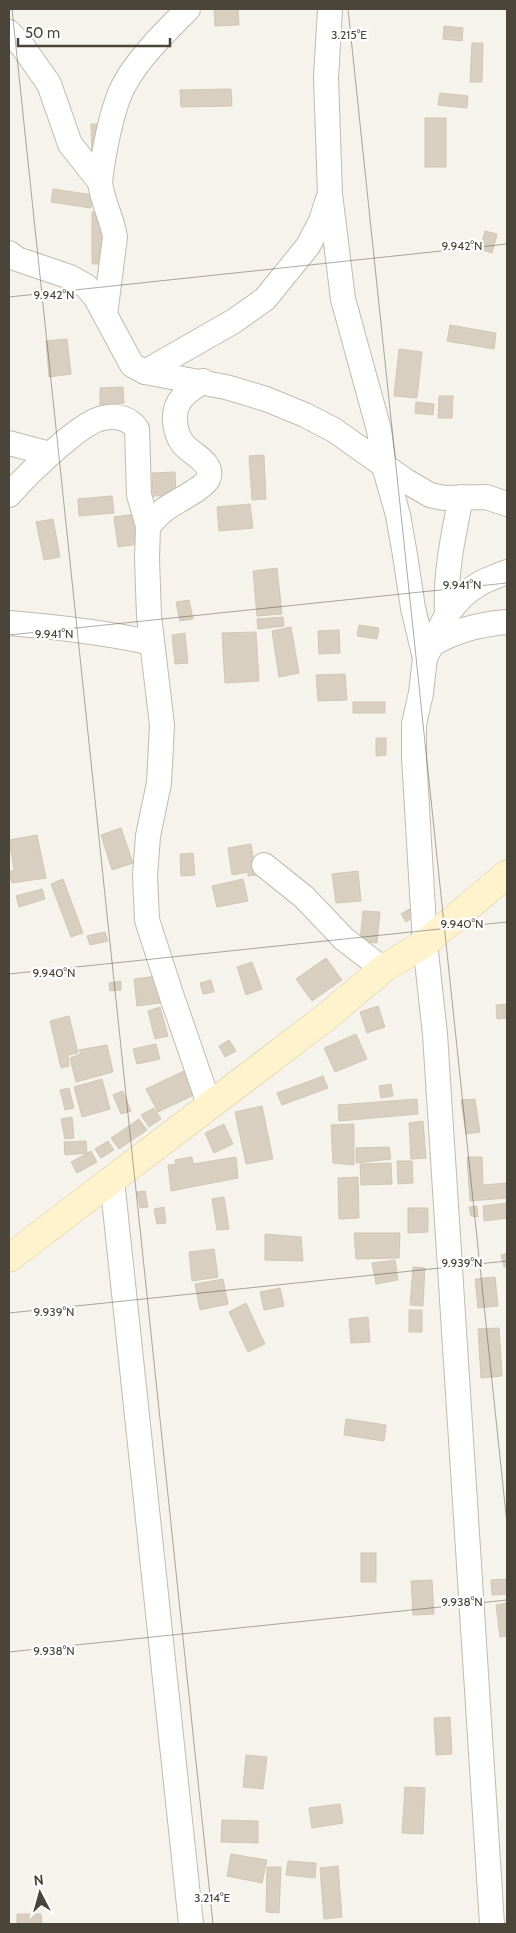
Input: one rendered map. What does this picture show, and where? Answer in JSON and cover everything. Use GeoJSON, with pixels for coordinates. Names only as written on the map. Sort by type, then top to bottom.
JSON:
{"type":"FeatureCollection","features":[{"type":"Feature","properties":{"kind":"street"},"geometry":{"type":"LineString","coordinates":[[105,315],[115,237],[114,226],[101,192],[100,182],[115,106],[123,86],[133,71],[164,32],[188,9]]}},
{"type":"Feature","properties":{"kind":"street"},"geometry":{"type":"LineString","coordinates":[[330,9],[326,78],[330,194],[343,299],[379,430],[384,466],[398,515],[406,555],[413,608],[429,651]]}},
{"type":"Feature","properties":{"kind":"street"},"geometry":{"type":"LineString","coordinates":[[9,32],[23,47],[49,84],[70,144],[100,182]]}},
{"type":"Feature","properties":{"kind":"street"},"geometry":{"type":"LineString","coordinates":[[145,372],[226,326],[265,299],[308,246],[321,221],[330,194]]}},
{"type":"Feature","properties":{"kind":"street"},"geometry":{"type":"LineString","coordinates":[[9,253],[17,259],[70,276],[86,286],[96,298],[132,364],[145,372],[203,382],[266,399],[322,423],[406,481],[430,495],[444,498],[486,497],[507,504]]}},
{"type":"Feature","properties":{"kind":"street"},"geometry":{"type":"LineString","coordinates":[[148,526],[164,510],[202,486],[208,479],[208,469],[205,463],[183,445],[178,434],[175,418],[176,407],[182,398],[203,382]]}},
{"type":"Feature","properties":{"kind":"street"},"geometry":{"type":"LineString","coordinates":[[9,495],[50,454],[93,421],[104,417],[124,418],[132,422],[138,429],[139,495],[148,526],[148,584],[152,643],[162,725],[159,783],[148,836],[145,875],[147,920],[162,969],[210,1104]]}},
{"type":"Feature","properties":{"kind":"street"},"geometry":{"type":"LineString","coordinates":[[9,443],[50,454]]}},
{"type":"Feature","properties":{"kind":"street"},"geometry":{"type":"LineString","coordinates":[[446,614],[448,562],[461,498]]}},
{"type":"Feature","properties":{"kind":"street"},"geometry":{"type":"LineString","coordinates":[[492,1924],[435,1034],[425,943],[414,724],[429,651],[446,614],[459,598],[479,584],[507,572]]}},
{"type":"Feature","properties":{"kind":"street"},"geometry":{"type":"LineString","coordinates":[[429,651],[446,636],[469,628],[507,622]]}},
{"type":"Feature","properties":{"kind":"street"},"geometry":{"type":"LineString","coordinates":[[9,623],[120,635],[152,643]]}},
{"type":"Feature","properties":{"kind":"street"},"geometry":{"type":"LineString","coordinates":[[264,865],[304,897],[344,939],[383,969]]}},
{"type":"Feature","properties":{"kind":"street"},"geometry":{"type":"LineString","coordinates":[[9,1258],[326,1017],[383,969],[425,943],[507,874]]}},
{"type":"Feature","properties":{"kind":"street"},"geometry":{"type":"LineString","coordinates":[[112,1180],[191,1924]]}},
{"type":"Feature","properties":{"kind":"building"},"geometry":{"type":"Polygon","coordinates":[[[214,9],[238,9],[239,25],[215,26],[214,9]]]}},
{"type":"Feature","properties":{"kind":"building"},"geometry":{"type":"Polygon","coordinates":[[[444,26],[463,28],[462,41],[443,39],[444,26]]]}},
{"type":"Feature","properties":{"kind":"building"},"geometry":{"type":"Polygon","coordinates":[[[472,43],[483,43],[482,82],[470,82],[472,43]]]}},
{"type":"Feature","properties":{"kind":"building"},"geometry":{"type":"Polygon","coordinates":[[[231,89],[232,106],[181,107],[180,90],[231,89]]]}},
{"type":"Feature","properties":{"kind":"building"},"geometry":{"type":"Polygon","coordinates":[[[440,93],[468,96],[467,108],[438,105],[440,93]]]}},
{"type":"Feature","properties":{"kind":"building"},"geometry":{"type":"Polygon","coordinates":[[[425,118],[446,118],[446,167],[425,167],[425,118]]]}},
{"type":"Feature","properties":{"kind":"building"},"geometry":{"type":"Polygon","coordinates":[[[91,124],[100,124],[92,153],[91,124]]]}},
{"type":"Feature","properties":{"kind":"building"},"geometry":{"type":"Polygon","coordinates":[[[53,189],[93,195],[91,208],[51,202],[53,189]]]}},
{"type":"Feature","properties":{"kind":"building"},"geometry":{"type":"Polygon","coordinates":[[[92,212],[106,212],[106,264],[92,264],[92,212]]]}},
{"type":"Feature","properties":{"kind":"building"},"geometry":{"type":"Polygon","coordinates":[[[485,231],[497,234],[492,253],[480,249],[485,231]]]}},
{"type":"Feature","properties":{"kind":"building"},"geometry":{"type":"Polygon","coordinates":[[[450,325],[496,333],[494,349],[447,341],[450,325]]]}},
{"type":"Feature","properties":{"kind":"building"},"geometry":{"type":"Polygon","coordinates":[[[67,339],[71,374],[49,377],[46,341],[67,339]]]}},
{"type":"Feature","properties":{"kind":"building"},"geometry":{"type":"Polygon","coordinates":[[[399,349],[422,352],[417,398],[394,396],[399,349]]]}},
{"type":"Feature","properties":{"kind":"building"},"geometry":{"type":"Polygon","coordinates":[[[123,387],[124,403],[100,405],[100,388],[123,387]]]}},
{"type":"Feature","properties":{"kind":"building"},"geometry":{"type":"Polygon","coordinates":[[[439,396],[453,396],[452,418],[438,418],[439,396]]]}},
{"type":"Feature","properties":{"kind":"building"},"geometry":{"type":"Polygon","coordinates":[[[416,402],[434,404],[433,415],[415,413],[416,402]]]}},
{"type":"Feature","properties":{"kind":"building"},"geometry":{"type":"Polygon","coordinates":[[[264,455],[266,499],[252,500],[249,456],[264,455]]]}},
{"type":"Feature","properties":{"kind":"building"},"geometry":{"type":"Polygon","coordinates":[[[175,472],[176,495],[153,496],[152,473],[175,472]]]}},
{"type":"Feature","properties":{"kind":"building"},"geometry":{"type":"Polygon","coordinates":[[[112,496],[114,513],[79,516],[78,499],[112,496]]]}},
{"type":"Feature","properties":{"kind":"building"},"geometry":{"type":"Polygon","coordinates":[[[250,504],[253,528],[219,531],[217,507],[250,504]]]}},
{"type":"Feature","properties":{"kind":"building"},"geometry":{"type":"Polygon","coordinates":[[[136,514],[139,544],[118,547],[114,517],[136,514]]]}},
{"type":"Feature","properties":{"kind":"building"},"geometry":{"type":"Polygon","coordinates":[[[53,519],[60,557],[44,560],[36,522],[53,519]]]}},
{"type":"Feature","properties":{"kind":"building"},"geometry":{"type":"Polygon","coordinates":[[[277,568],[282,614],[257,616],[253,571],[277,568]]]}},
{"type":"Feature","properties":{"kind":"building"},"geometry":{"type":"Polygon","coordinates":[[[189,600],[193,619],[180,621],[176,602],[189,600]]]}},
{"type":"Feature","properties":{"kind":"building"},"geometry":{"type":"Polygon","coordinates":[[[283,617],[284,626],[258,629],[257,619],[283,617]]]}},
{"type":"Feature","properties":{"kind":"building"},"geometry":{"type":"Polygon","coordinates":[[[359,625],[379,628],[377,639],[357,636],[359,625]]]}},
{"type":"Feature","properties":{"kind":"building"},"geometry":{"type":"Polygon","coordinates":[[[291,627],[299,673],[279,677],[272,631],[291,627]]]}},
{"type":"Feature","properties":{"kind":"building"},"geometry":{"type":"Polygon","coordinates":[[[339,630],[340,653],[319,654],[318,631],[339,630]]]}},
{"type":"Feature","properties":{"kind":"building"},"geometry":{"type":"Polygon","coordinates":[[[256,632],[259,681],[225,683],[222,633],[256,632]]]}},
{"type":"Feature","properties":{"kind":"building"},"geometry":{"type":"Polygon","coordinates":[[[185,633],[188,663],[175,664],[172,635],[185,633]]]}},
{"type":"Feature","properties":{"kind":"building"},"geometry":{"type":"Polygon","coordinates":[[[345,674],[347,700],[318,701],[316,675],[345,674]]]}},
{"type":"Feature","properties":{"kind":"building"},"geometry":{"type":"Polygon","coordinates":[[[353,702],[385,702],[385,713],[353,713],[353,702]]]}},
{"type":"Feature","properties":{"kind":"building"},"geometry":{"type":"Polygon","coordinates":[[[376,738],[386,738],[386,755],[376,756],[376,738]]]}},
{"type":"Feature","properties":{"kind":"building"},"geometry":{"type":"Polygon","coordinates":[[[121,828],[133,863],[112,870],[101,835],[121,828]]]}},
{"type":"Feature","properties":{"kind":"building"},"geometry":{"type":"Polygon","coordinates":[[[37,835],[46,878],[12,883],[9,872],[14,870],[9,840],[37,835]]]}},
{"type":"Feature","properties":{"kind":"building"},"geometry":{"type":"Polygon","coordinates":[[[251,844],[256,875],[248,876],[248,872],[232,875],[228,848],[251,844]]]}},
{"type":"Feature","properties":{"kind":"building"},"geometry":{"type":"Polygon","coordinates":[[[193,853],[195,875],[181,876],[180,854],[193,853]]]}},
{"type":"Feature","properties":{"kind":"building"},"geometry":{"type":"Polygon","coordinates":[[[358,871],[361,901],[336,903],[332,874],[358,871]]]}},
{"type":"Feature","properties":{"kind":"building"},"geometry":{"type":"Polygon","coordinates":[[[63,879],[83,933],[71,937],[51,884],[63,879]]]}},
{"type":"Feature","properties":{"kind":"building"},"geometry":{"type":"Polygon","coordinates":[[[243,879],[248,901],[217,907],[212,886],[243,879]]]}},
{"type":"Feature","properties":{"kind":"building"},"geometry":{"type":"Polygon","coordinates":[[[42,889],[45,899],[19,907],[16,896],[42,889]]]}},
{"type":"Feature","properties":{"kind":"building"},"geometry":{"type":"Polygon","coordinates":[[[411,908],[416,915],[406,922],[401,914],[411,908]]]}},
{"type":"Feature","properties":{"kind":"building"},"geometry":{"type":"Polygon","coordinates":[[[363,911],[380,912],[377,943],[360,942],[363,911]]]}},
{"type":"Feature","properties":{"kind":"building"},"geometry":{"type":"Polygon","coordinates":[[[105,932],[108,941],[90,945],[87,936],[105,932]]]}},
{"type":"Feature","properties":{"kind":"building"},"geometry":{"type":"Polygon","coordinates":[[[326,958],[342,980],[312,1001],[296,979],[326,958]]]}},
{"type":"Feature","properties":{"kind":"building"},"geometry":{"type":"Polygon","coordinates":[[[252,962],[262,989],[246,995],[237,967],[252,962]]]}},
{"type":"Feature","properties":{"kind":"building"},"geometry":{"type":"Polygon","coordinates":[[[157,976],[160,1003],[137,1006],[134,979],[157,976]]]}},
{"type":"Feature","properties":{"kind":"building"},"geometry":{"type":"Polygon","coordinates":[[[211,980],[214,992],[203,994],[200,983],[211,980]]]}},
{"type":"Feature","properties":{"kind":"building"},"geometry":{"type":"Polygon","coordinates":[[[121,981],[121,990],[110,991],[109,983],[121,981]]]}},
{"type":"Feature","properties":{"kind":"building"},"geometry":{"type":"Polygon","coordinates":[[[507,1004],[507,1018],[497,1019],[496,1005],[507,1004]]]}},
{"type":"Feature","properties":{"kind":"building"},"geometry":{"type":"Polygon","coordinates":[[[378,1006],[385,1027],[367,1033],[360,1012],[378,1006]]]}},
{"type":"Feature","properties":{"kind":"building"},"geometry":{"type":"Polygon","coordinates":[[[160,1007],[168,1036],[155,1039],[148,1011],[160,1007]]]}},
{"type":"Feature","properties":{"kind":"building"},"geometry":{"type":"Polygon","coordinates":[[[69,1016],[78,1053],[68,1055],[69,1066],[61,1068],[50,1021],[69,1016]]]}},
{"type":"Feature","properties":{"kind":"building"},"geometry":{"type":"Polygon","coordinates":[[[356,1034],[367,1059],[335,1072],[324,1048],[356,1034]]]}},
{"type":"Feature","properties":{"kind":"building"},"geometry":{"type":"Polygon","coordinates":[[[229,1040],[236,1051],[225,1057],[219,1046],[229,1040]]]}},
{"type":"Feature","properties":{"kind":"building"},"geometry":{"type":"Polygon","coordinates":[[[156,1044],[160,1059],[137,1064],[133,1049],[156,1044]]]}},
{"type":"Feature","properties":{"kind":"building"},"geometry":{"type":"Polygon","coordinates":[[[107,1045],[113,1072],[76,1082],[70,1058],[81,1054],[79,1050],[107,1045]]]}},
{"type":"Feature","properties":{"kind":"building"},"geometry":{"type":"Polygon","coordinates":[[[184,1071],[196,1094],[158,1112],[146,1089],[184,1071]]]}},
{"type":"Feature","properties":{"kind":"building"},"geometry":{"type":"Polygon","coordinates":[[[323,1076],[328,1088],[282,1105],[277,1093],[323,1076]]]}},
{"type":"Feature","properties":{"kind":"building"},"geometry":{"type":"Polygon","coordinates":[[[102,1079],[110,1109],[82,1117],[74,1087],[102,1079]]]}},
{"type":"Feature","properties":{"kind":"building"},"geometry":{"type":"Polygon","coordinates":[[[391,1084],[393,1096],[381,1098],[379,1086],[391,1084]]]}},
{"type":"Feature","properties":{"kind":"building"},"geometry":{"type":"Polygon","coordinates":[[[69,1088],[74,1108],[65,1110],[60,1090],[69,1088]]]}},
{"type":"Feature","properties":{"kind":"building"},"geometry":{"type":"Polygon","coordinates":[[[123,1091],[131,1111],[121,1114],[113,1095],[123,1091]]]}},
{"type":"Feature","properties":{"kind":"building"},"geometry":{"type":"Polygon","coordinates":[[[417,1099],[418,1114],[339,1121],[338,1105],[417,1099]]]}},
{"type":"Feature","properties":{"kind":"building"},"geometry":{"type":"Polygon","coordinates":[[[475,1099],[480,1132],[466,1134],[461,1100],[475,1099]]]}},
{"type":"Feature","properties":{"kind":"building"},"geometry":{"type":"Polygon","coordinates":[[[262,1106],[273,1159],[246,1164],[235,1112],[262,1106]]]}},
{"type":"Feature","properties":{"kind":"building"},"geometry":{"type":"Polygon","coordinates":[[[154,1108],[161,1119],[149,1127],[141,1115],[154,1108]]]}},
{"type":"Feature","properties":{"kind":"building"},"geometry":{"type":"Polygon","coordinates":[[[72,1117],[74,1138],[65,1139],[61,1119],[72,1117]]]}},
{"type":"Feature","properties":{"kind":"building"},"geometry":{"type":"Polygon","coordinates":[[[139,1119],[147,1130],[119,1149],[111,1138],[139,1119]]]}},
{"type":"Feature","properties":{"kind":"building"},"geometry":{"type":"Polygon","coordinates":[[[423,1121],[426,1158],[411,1159],[409,1123],[423,1121]]]}},
{"type":"Feature","properties":{"kind":"building"},"geometry":{"type":"Polygon","coordinates":[[[224,1124],[233,1144],[214,1153],[205,1133],[224,1124]]]}},
{"type":"Feature","properties":{"kind":"building"},"geometry":{"type":"Polygon","coordinates":[[[354,1124],[354,1165],[333,1163],[331,1125],[354,1124]]]}},
{"type":"Feature","properties":{"kind":"building"},"geometry":{"type":"Polygon","coordinates":[[[86,1141],[87,1153],[65,1155],[64,1142],[86,1141]]]}},
{"type":"Feature","properties":{"kind":"building"},"geometry":{"type":"Polygon","coordinates":[[[108,1141],[114,1150],[101,1158],[95,1149],[108,1141]]]}},
{"type":"Feature","properties":{"kind":"building"},"geometry":{"type":"Polygon","coordinates":[[[389,1147],[391,1159],[356,1163],[356,1148],[389,1147]]]}},
{"type":"Feature","properties":{"kind":"building"},"geometry":{"type":"Polygon","coordinates":[[[91,1151],[97,1162],[77,1173],[71,1162],[91,1151]]]}},
{"type":"Feature","properties":{"kind":"building"},"geometry":{"type":"Polygon","coordinates":[[[192,1157],[193,1164],[236,1157],[238,1178],[171,1191],[168,1165],[176,1164],[175,1160],[192,1157]]]}},
{"type":"Feature","properties":{"kind":"building"},"geometry":{"type":"Polygon","coordinates":[[[467,1157],[482,1157],[483,1185],[507,1183],[507,1198],[470,1201],[467,1157]]]}},
{"type":"Feature","properties":{"kind":"building"},"geometry":{"type":"Polygon","coordinates":[[[397,1161],[412,1161],[413,1183],[398,1184],[397,1161]]]}},
{"type":"Feature","properties":{"kind":"building"},"geometry":{"type":"Polygon","coordinates":[[[391,1163],[392,1184],[361,1185],[360,1164],[391,1163]]]}},
{"type":"Feature","properties":{"kind":"building"},"geometry":{"type":"Polygon","coordinates":[[[358,1177],[359,1218],[339,1219],[338,1178],[358,1177]]]}},
{"type":"Feature","properties":{"kind":"building"},"geometry":{"type":"Polygon","coordinates":[[[145,1191],[148,1207],[140,1208],[137,1192],[145,1191]]]}},
{"type":"Feature","properties":{"kind":"building"},"geometry":{"type":"Polygon","coordinates":[[[224,1197],[229,1229],[217,1230],[212,1199],[224,1197]]]}},
{"type":"Feature","properties":{"kind":"building"},"geometry":{"type":"Polygon","coordinates":[[[507,1203],[507,1218],[484,1221],[483,1206],[507,1203]]]}},
{"type":"Feature","properties":{"kind":"building"},"geometry":{"type":"Polygon","coordinates":[[[477,1206],[478,1217],[471,1216],[469,1207],[477,1206]]]}},
{"type":"Feature","properties":{"kind":"building"},"geometry":{"type":"Polygon","coordinates":[[[164,1207],[166,1223],[157,1224],[154,1209],[164,1207]]]}},
{"type":"Feature","properties":{"kind":"building"},"geometry":{"type":"Polygon","coordinates":[[[408,1208],[428,1208],[428,1232],[408,1233],[408,1208]]]}},
{"type":"Feature","properties":{"kind":"building"},"geometry":{"type":"Polygon","coordinates":[[[354,1233],[400,1233],[399,1258],[356,1259],[354,1233]]]}},
{"type":"Feature","properties":{"kind":"building"},"geometry":{"type":"Polygon","coordinates":[[[265,1234],[301,1237],[303,1261],[265,1260],[265,1234]]]}},
{"type":"Feature","properties":{"kind":"building"},"geometry":{"type":"Polygon","coordinates":[[[214,1249],[218,1277],[192,1281],[189,1252],[214,1249]]]}},
{"type":"Feature","properties":{"kind":"building"},"geometry":{"type":"Polygon","coordinates":[[[507,1253],[507,1266],[504,1267],[501,1255],[507,1253]]]}},
{"type":"Feature","properties":{"kind":"building"},"geometry":{"type":"Polygon","coordinates":[[[395,1260],[398,1280],[376,1284],[372,1263],[395,1260]]]}},
{"type":"Feature","properties":{"kind":"building"},"geometry":{"type":"Polygon","coordinates":[[[413,1267],[425,1268],[423,1306],[410,1305],[413,1267]]]}},
{"type":"Feature","properties":{"kind":"building"},"geometry":{"type":"Polygon","coordinates":[[[495,1277],[498,1306],[478,1308],[475,1279],[495,1277]]]}},
{"type":"Feature","properties":{"kind":"building"},"geometry":{"type":"Polygon","coordinates":[[[223,1279],[228,1304],[200,1310],[195,1284],[223,1279]]]}},
{"type":"Feature","properties":{"kind":"building"},"geometry":{"type":"Polygon","coordinates":[[[280,1288],[284,1306],[264,1310],[260,1292],[280,1288]]]}},
{"type":"Feature","properties":{"kind":"building"},"geometry":{"type":"Polygon","coordinates":[[[246,1303],[265,1344],[248,1352],[229,1312],[246,1303]]]}},
{"type":"Feature","properties":{"kind":"building"},"geometry":{"type":"Polygon","coordinates":[[[409,1310],[422,1310],[422,1332],[409,1332],[409,1310]]]}},
{"type":"Feature","properties":{"kind":"building"},"geometry":{"type":"Polygon","coordinates":[[[368,1317],[370,1342],[351,1343],[349,1319],[368,1317]]]}},
{"type":"Feature","properties":{"kind":"building"},"geometry":{"type":"Polygon","coordinates":[[[499,1328],[502,1376],[481,1378],[478,1329],[499,1328]]]}},
{"type":"Feature","properties":{"kind":"building"},"geometry":{"type":"Polygon","coordinates":[[[346,1419],[386,1425],[384,1441],[344,1435],[346,1419]]]}},
{"type":"Feature","properties":{"kind":"building"},"geometry":{"type":"Polygon","coordinates":[[[361,1553],[376,1553],[376,1582],[361,1582],[361,1553]]]}},
{"type":"Feature","properties":{"kind":"building"},"geometry":{"type":"Polygon","coordinates":[[[507,1579],[507,1594],[492,1595],[491,1580],[507,1579]]]}},
{"type":"Feature","properties":{"kind":"building"},"geometry":{"type":"Polygon","coordinates":[[[432,1580],[434,1614],[413,1615],[411,1581],[432,1580]]]}},
{"type":"Feature","properties":{"kind":"building"},"geometry":{"type":"Polygon","coordinates":[[[507,1603],[507,1636],[500,1637],[496,1605],[507,1603]]]}},
{"type":"Feature","properties":{"kind":"building"},"geometry":{"type":"Polygon","coordinates":[[[450,1717],[452,1754],[436,1755],[434,1718],[450,1717]]]}},
{"type":"Feature","properties":{"kind":"building"},"geometry":{"type":"Polygon","coordinates":[[[246,1755],[267,1757],[263,1789],[243,1787],[246,1755]]]}},
{"type":"Feature","properties":{"kind":"building"},"geometry":{"type":"Polygon","coordinates":[[[405,1787],[425,1788],[423,1834],[402,1833],[405,1787]]]}},
{"type":"Feature","properties":{"kind":"building"},"geometry":{"type":"Polygon","coordinates":[[[340,1804],[343,1823],[312,1828],[309,1808],[340,1804]]]}},
{"type":"Feature","properties":{"kind":"building"},"geometry":{"type":"Polygon","coordinates":[[[222,1820],[258,1821],[258,1843],[221,1842],[222,1820]]]}},
{"type":"Feature","properties":{"kind":"building"},"geometry":{"type":"Polygon","coordinates":[[[231,1854],[267,1860],[262,1883],[227,1876],[231,1854]]]}},
{"type":"Feature","properties":{"kind":"building"},"geometry":{"type":"Polygon","coordinates":[[[288,1861],[316,1863],[315,1878],[286,1875],[288,1861]]]}},
{"type":"Feature","properties":{"kind":"building"},"geometry":{"type":"Polygon","coordinates":[[[338,1866],[342,1917],[324,1919],[320,1868],[338,1866]]]}},
{"type":"Feature","properties":{"kind":"building"},"geometry":{"type":"Polygon","coordinates":[[[267,1867],[281,1867],[279,1913],[266,1912],[267,1867]]]}},
{"type":"Feature","properties":{"kind":"building"},"geometry":{"type":"Polygon","coordinates":[[[17,1914],[41,1914],[42,1924],[17,1924],[17,1914]]]}}]}
